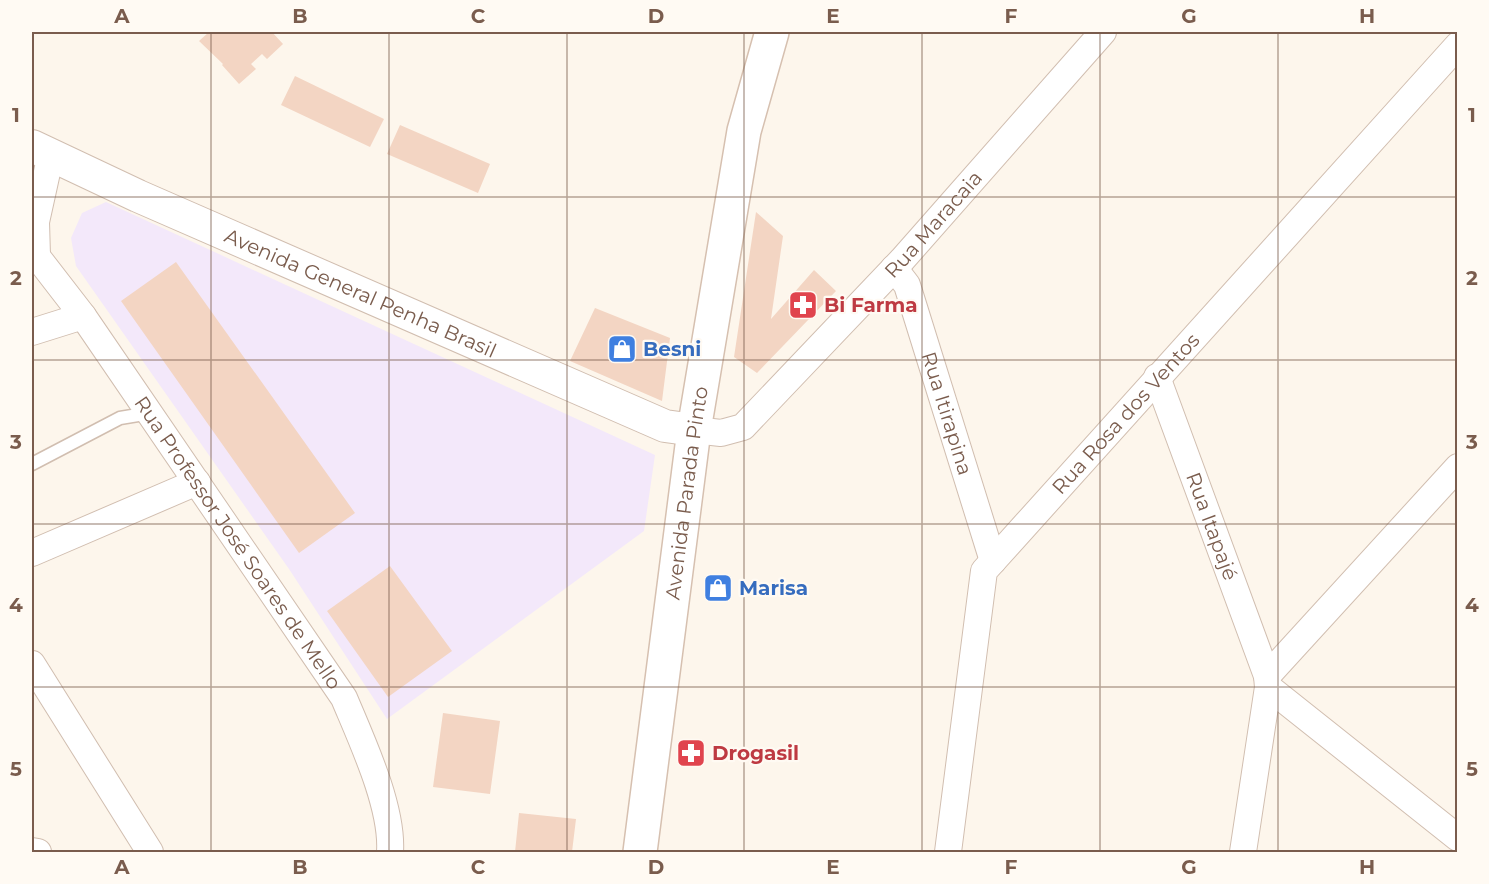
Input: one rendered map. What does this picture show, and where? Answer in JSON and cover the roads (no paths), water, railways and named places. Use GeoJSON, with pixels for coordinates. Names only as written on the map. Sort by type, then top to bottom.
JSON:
{"type":"FeatureCollection","features":[{"type":"Feature","properties":{"kind":"main road","name":"Avenida Parada Pinto"},"geometry":{"type":"LineString","coordinates":[[640,852],[694,430],[744,131],[772,32]]}},
{"type":"Feature","properties":{"kind":"street","name":"Rua Maracaia"},"geometry":{"type":"LineString","coordinates":[[694,430],[721,433],[743,427],[894,268],[1103,32]]}},
{"type":"Feature","properties":{"kind":"street","name":"Rua Rosa dos Ventos"},"geometry":{"type":"LineString","coordinates":[[948,852],[984,571],[1458,45]]}},
{"type":"Feature","properties":{"kind":"street","name":"Avenida General Penha Brasil"},"geometry":{"type":"LineString","coordinates":[[41,150],[138,196],[665,426],[694,430]]}},
{"type":"Feature","properties":{"kind":"street","name":"Rua Professor José Soares de Mello"},"geometry":{"type":"LineString","coordinates":[[41,150],[34,253],[83,316],[344,698],[366,750],[381,794],[391,842],[390,852]]}},
{"type":"Feature","properties":{"kind":"street","name":"Rua Itirapina"},"geometry":{"type":"LineString","coordinates":[[894,268],[907,285],[993,561]]}},
{"type":"Feature","properties":{"kind":"street"},"geometry":{"type":"LineString","coordinates":[[32,332],[83,316]]}},
{"type":"Feature","properties":{"kind":"street","name":"Rua Itapajé"},"geometry":{"type":"LineString","coordinates":[[1157,378],[1268,682]]}},
{"type":"Feature","properties":{"kind":"street"},"geometry":{"type":"LineString","coordinates":[[1244,852],[1268,682],[1458,467]]}},
{"type":"Feature","properties":{"kind":"street"},"geometry":{"type":"LineString","coordinates":[[32,553],[197,482]]}},
{"type":"Feature","properties":{"kind":"street"},"geometry":{"type":"LineString","coordinates":[[32,664],[150,852]]}},
{"type":"Feature","properties":{"kind":"street"},"geometry":{"type":"LineString","coordinates":[[1268,682],[1458,838]]}},
{"type":"Feature","properties":{"kind":"street"},"geometry":{"type":"LineString","coordinates":[[32,851],[38,852]]}},
{"type":"Feature","properties":{"kind":"lane"},"geometry":{"type":"LineString","coordinates":[[120,418],[143,404]]}},
{"type":"Feature","properties":{"kind":"lane"},"geometry":{"type":"LineString","coordinates":[[32,464],[143,404]]}},
{"type":"Feature","properties":{"kind":"place","name":"Bi Farma"},"geometry":{"type":"Point","coordinates":[803,305]}},
{"type":"Feature","properties":{"kind":"place","name":"Besni"},"geometry":{"type":"Point","coordinates":[622,349]}},
{"type":"Feature","properties":{"kind":"place","name":"Marisa"},"geometry":{"type":"Point","coordinates":[718,588]}},
{"type":"Feature","properties":{"kind":"place","name":"Drogasil"},"geometry":{"type":"Point","coordinates":[691,753]}}]}
